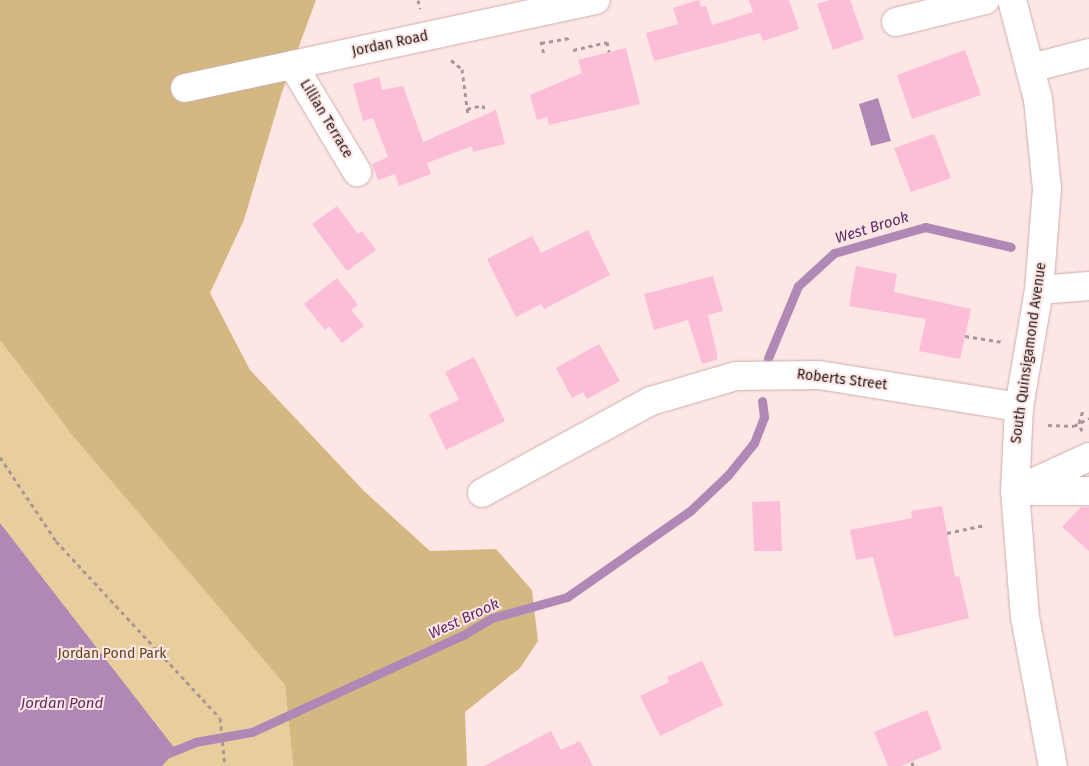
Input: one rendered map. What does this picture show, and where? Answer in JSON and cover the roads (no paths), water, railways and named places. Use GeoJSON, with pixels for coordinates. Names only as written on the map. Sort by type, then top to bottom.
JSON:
{"type":"FeatureCollection","features":[{"type":"Feature","properties":{"kind":"street","name":"Jordan Road"},"geometry":{"type":"LineString","coordinates":[[185,88],[596,0]]}},
{"type":"Feature","properties":{"kind":"street"},"geometry":{"type":"LineString","coordinates":[[896,22],[985,0]]}},
{"type":"Feature","properties":{"kind":"street","name":"South Quinsigamond Avenue"},"geometry":{"type":"LineString","coordinates":[[1012,0],[1031,68],[1042,126],[1047,190],[1040,290],[1019,407],[1015,491],[1025,617],[1053,766]]}},
{"type":"Feature","properties":{"kind":"street"},"geometry":{"type":"LineString","coordinates":[[1031,68],[1089,53]]}},
{"type":"Feature","properties":{"kind":"street","name":"Lillian Terrace"},"geometry":{"type":"LineString","coordinates":[[294,65],[358,172]]}},
{"type":"Feature","properties":{"kind":"street"},"geometry":{"type":"LineString","coordinates":[[1040,290],[1089,286]]}},
{"type":"Feature","properties":{"kind":"street","name":"Roberts Street"},"geometry":{"type":"LineString","coordinates":[[482,494],[651,401],[736,376],[819,375],[1019,407]]}},
{"type":"Feature","properties":{"kind":"street"},"geometry":{"type":"LineString","coordinates":[[1015,491],[1087,446]]}},
{"type":"Feature","properties":{"kind":"street"},"geometry":{"type":"LineString","coordinates":[[1015,491],[1089,491]]}},
{"type":"Feature","properties":{"kind":"water"},"geometry":{"type":"Polygon","coordinates":[[[878,98],[891,141],[871,146],[859,104],[878,98]]]}},
{"type":"Feature","properties":{"kind":"water","name":"Jordan Pond"},"geometry":{"type":"Polygon","coordinates":[[[0,523],[176,750],[162,766],[0,766],[0,523]]]}},
{"type":"Feature","properties":{"kind":"waterway","name":"West Brook"},"geometry":{"type":"LineString","coordinates":[[768,358],[798,286],[834,253],[925,227],[1011,247]]}},
{"type":"Feature","properties":{"kind":"waterway","name":"West Brook"},"geometry":{"type":"LineString","coordinates":[[166,754],[195,742],[252,732],[465,634],[492,618],[567,597],[690,511],[728,475],[754,443],[764,417],[762,401]]}},
{"type":"Feature","properties":{"kind":"park label","name":"Jordan Pond Park"},"geometry":{"type":"Point","coordinates":[112,654]}}]}
